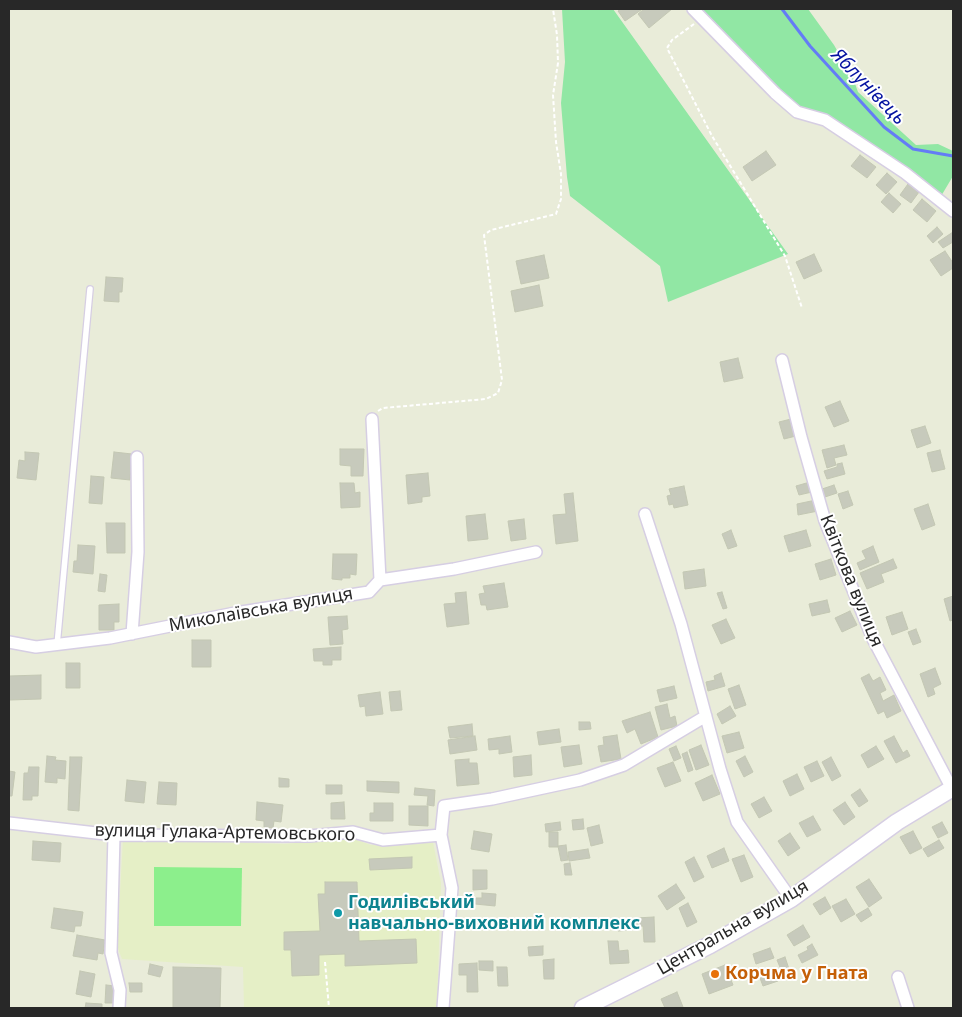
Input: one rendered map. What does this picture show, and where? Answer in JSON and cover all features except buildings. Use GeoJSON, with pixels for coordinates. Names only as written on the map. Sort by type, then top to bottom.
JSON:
{"type":"FeatureCollection","features":[{"type":"Feature","properties":{"kind":"main road","name":"Центральна вулиця"},"geometry":{"type":"LineString","coordinates":[[583,1008],[710,945],[790,899],[897,822],[952,789]]}},
{"type":"Feature","properties":{"kind":"street"},"geometry":{"type":"LineString","coordinates":[[693,9],[775,93],[797,112],[825,120],[905,172],[953,211]]}},
{"type":"Feature","properties":{"kind":"street","name":"Квіткова вулиця"},"geometry":{"type":"LineString","coordinates":[[782,360],[801,437],[825,520],[873,639],[952,789]]}},
{"type":"Feature","properties":{"kind":"street"},"geometry":{"type":"LineString","coordinates":[[372,419],[380,580],[454,569],[536,552]]}},
{"type":"Feature","properties":{"kind":"street"},"geometry":{"type":"LineString","coordinates":[[132,634],[138,552],[137,457]]}},
{"type":"Feature","properties":{"kind":"street"},"geometry":{"type":"LineString","coordinates":[[645,514],[681,624],[720,769],[737,822],[790,899]]}},
{"type":"Feature","properties":{"kind":"street","name":"Миколаївська вулиця"},"geometry":{"type":"LineString","coordinates":[[9,642],[36,647],[132,634],[235,613],[368,592],[380,580]]}},
{"type":"Feature","properties":{"kind":"street"},"geometry":{"type":"LineString","coordinates":[[443,1008],[452,888],[441,835],[444,806],[492,799],[580,780],[624,765],[706,716]]}},
{"type":"Feature","properties":{"kind":"street","name":"вулиця Гулака-Артемовського"},"geometry":{"type":"LineString","coordinates":[[9,823],[114,835],[309,836],[354,832],[383,840],[441,835]]}},
{"type":"Feature","properties":{"kind":"street"},"geometry":{"type":"LineString","coordinates":[[114,835],[111,952],[120,990],[119,1008]]}},
{"type":"Feature","properties":{"kind":"street"},"geometry":{"type":"LineString","coordinates":[[898,977],[908,1008]]}},
{"type":"Feature","properties":{"kind":"lane"},"geometry":{"type":"LineString","coordinates":[[56,645],[90,289]]}},
{"type":"Feature","properties":{"kind":"path"},"geometry":{"type":"LineString","coordinates":[[372,419],[376,412],[382,408],[486,399],[498,393],[502,380],[484,235],[491,230],[556,214],[561,199],[562,174],[556,142],[554,94],[558,63],[557,35],[553,9]]}},
{"type":"Feature","properties":{"kind":"path"},"geometry":{"type":"LineString","coordinates":[[702,18],[672,40],[666,48],[712,136],[784,256],[802,308]]}},
{"type":"Feature","properties":{"kind":"path"},"geometry":{"type":"LineString","coordinates":[[325,962],[329,1008]]}},
{"type":"Feature","properties":{"kind":"shaded area"},"geometry":{"type":"Polygon","coordinates":[[[352,838],[371,845],[433,842],[441,883],[437,1008],[244,1008],[243,967],[122,959],[117,946],[123,839],[284,844],[352,838]]]}},
{"type":"Feature","properties":{"kind":"green space"},"geometry":{"type":"Polygon","coordinates":[[[562,9],[613,9],[788,254],[668,302],[660,266],[570,196],[561,103],[565,62],[562,9]]]}},
{"type":"Feature","properties":{"kind":"green space"},"geometry":{"type":"Polygon","coordinates":[[[692,9],[808,9],[834,45],[853,78],[858,92],[916,145],[938,144],[953,151],[953,176],[937,203],[888,166],[825,124],[787,112],[692,9]]]}},
{"type":"Feature","properties":{"kind":"green space"},"geometry":{"type":"Polygon","coordinates":[[[154,867],[242,868],[241,926],[154,926],[154,867]]]}},
{"type":"Feature","properties":{"kind":"waterway","name":"Яблунівець"},"geometry":{"type":"LineString","coordinates":[[782,9],[810,46],[884,127],[913,149],[953,156]]}},
{"type":"Feature","properties":{"kind":"place","name":"Годилівський навчально-виховний комплекс"},"geometry":{"type":"Point","coordinates":[338,913]}},
{"type":"Feature","properties":{"kind":"place","name":"Корчма у Гната"},"geometry":{"type":"Point","coordinates":[715,974]}}]}
